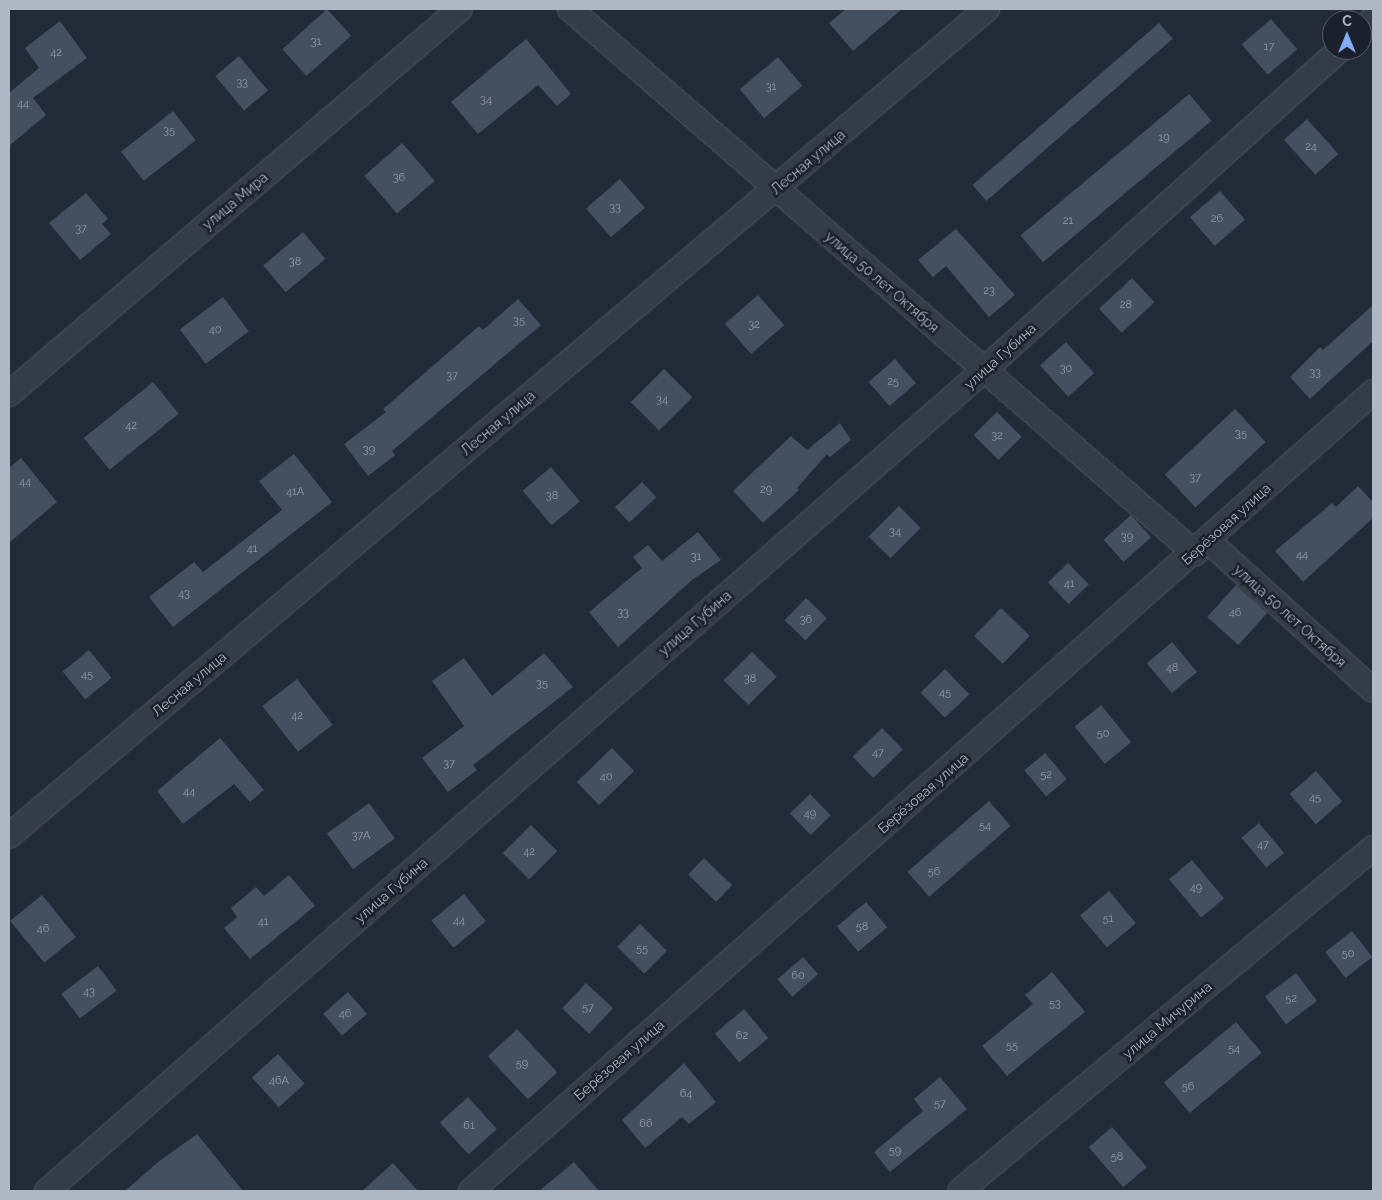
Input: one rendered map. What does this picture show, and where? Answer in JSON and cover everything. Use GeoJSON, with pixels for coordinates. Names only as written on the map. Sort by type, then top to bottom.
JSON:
{"type":"FeatureCollection","features":[{"type":"Feature","properties":{"kind":"street","name":"улица Мира"},"geometry":{"type":"LineString","coordinates":[[9,394],[460,9]]}},
{"type":"Feature","properties":{"kind":"street","name":"улица 50 лет Октября"},"geometry":{"type":"LineString","coordinates":[[570,9],[775,190],[984,370],[1373,690]]}},
{"type":"Feature","properties":{"kind":"street","name":"Лесная улица"},"geometry":{"type":"LineString","coordinates":[[9,836],[987,9]]}},
{"type":"Feature","properties":{"kind":"street","name":"улица Губина"},"geometry":{"type":"LineString","coordinates":[[47,1191],[984,370],[1328,60]]}},
{"type":"Feature","properties":{"kind":"street","name":"Берёзовая улица"},"geometry":{"type":"LineString","coordinates":[[471,1191],[1201,547],[1373,392]]}},
{"type":"Feature","properties":{"kind":"street","name":"улица Мичурина"},"geometry":{"type":"LineString","coordinates":[[960,1191],[1373,848]]}},
{"type":"Feature","properties":{"kind":"building"},"geometry":{"type":"Polygon","coordinates":[[[327,9],[351,36],[307,76],[282,49],[327,9]]]}},
{"type":"Feature","properties":{"kind":"building"},"geometry":{"type":"Polygon","coordinates":[[[846,9],[902,9],[853,51],[829,23],[846,9]]]}},
{"type":"Feature","properties":{"kind":"building"},"geometry":{"type":"Polygon","coordinates":[[[1271,19],[1297,49],[1268,75],[1242,45],[1271,19]]]}},
{"type":"Feature","properties":{"kind":"building"},"geometry":{"type":"Polygon","coordinates":[[[60,21],[87,58],[33,98],[46,115],[9,146],[9,93],[39,68],[25,48],[60,21]]]}},
{"type":"Feature","properties":{"kind":"building"},"geometry":{"type":"Polygon","coordinates":[[[1159,23],[1173,39],[986,201],[973,185],[1159,23]]]}},
{"type":"Feature","properties":{"kind":"building"},"geometry":{"type":"Polygon","coordinates":[[[526,39],[571,94],[557,106],[538,85],[478,134],[451,102],[526,39]]]}},
{"type":"Feature","properties":{"kind":"building"},"geometry":{"type":"Polygon","coordinates":[[[239,56],[268,90],[244,110],[215,76],[239,56]]]}},
{"type":"Feature","properties":{"kind":"building"},"geometry":{"type":"Polygon","coordinates":[[[778,57],[802,86],[764,118],[740,89],[778,57]]]}},
{"type":"Feature","properties":{"kind":"building"},"geometry":{"type":"Polygon","coordinates":[[[1189,94],[1211,121],[1043,262],[1020,235],[1189,94]]]}},
{"type":"Feature","properties":{"kind":"building"},"geometry":{"type":"Polygon","coordinates":[[[173,111],[196,140],[144,181],[121,152],[173,111]]]}},
{"type":"Feature","properties":{"kind":"building"},"geometry":{"type":"Polygon","coordinates":[[[1307,119],[1338,154],[1315,175],[1284,140],[1307,119]]]}},
{"type":"Feature","properties":{"kind":"building"},"geometry":{"type":"Polygon","coordinates":[[[402,143],[435,181],[397,214],[364,176],[402,143]]]}},
{"type":"Feature","properties":{"kind":"building"},"geometry":{"type":"Polygon","coordinates":[[[620,179],[645,208],[611,237],[586,209],[620,179]]]}},
{"type":"Feature","properties":{"kind":"building"},"geometry":{"type":"Polygon","coordinates":[[[1220,191],[1245,220],[1215,246],[1190,217],[1220,191]]]}},
{"type":"Feature","properties":{"kind":"building"},"geometry":{"type":"Polygon","coordinates":[[[86,193],[108,219],[102,224],[111,234],[80,260],[49,223],[86,193]]]}},
{"type":"Feature","properties":{"kind":"building"},"geometry":{"type":"Polygon","coordinates":[[[956,229],[1015,295],[989,317],[946,266],[933,277],[918,260],[956,229]]]}},
{"type":"Feature","properties":{"kind":"building"},"geometry":{"type":"Polygon","coordinates":[[[303,232],[325,259],[286,292],[263,265],[303,232]]]}},
{"type":"Feature","properties":{"kind":"building"},"geometry":{"type":"Polygon","coordinates":[[[1132,278],[1155,302],[1122,333],[1099,309],[1132,278]]]}},
{"type":"Feature","properties":{"kind":"building"},"geometry":{"type":"Polygon","coordinates":[[[758,295],[784,325],[751,354],[725,324],[758,295]]]}},
{"type":"Feature","properties":{"kind":"building"},"geometry":{"type":"Polygon","coordinates":[[[223,297],[249,331],[206,364],[180,329],[223,297]]]}},
{"type":"Feature","properties":{"kind":"building"},"geometry":{"type":"Polygon","coordinates":[[[518,299],[541,325],[392,451],[395,455],[368,476],[344,444],[386,412],[383,409],[479,326],[483,330],[518,299]]]}},
{"type":"Feature","properties":{"kind":"building"},"geometry":{"type":"Polygon","coordinates":[[[1373,305],[1373,341],[1310,399],[1290,377],[1320,347],[1323,350],[1373,305]]]}},
{"type":"Feature","properties":{"kind":"building"},"geometry":{"type":"Polygon","coordinates":[[[1066,342],[1094,373],[1068,397],[1040,365],[1066,342]]]}},
{"type":"Feature","properties":{"kind":"building"},"geometry":{"type":"Polygon","coordinates":[[[895,359],[916,383],[890,406],[869,382],[895,359]]]}},
{"type":"Feature","properties":{"kind":"building"},"geometry":{"type":"Polygon","coordinates":[[[664,369],[692,397],[659,431],[631,402],[664,369]]]}},
{"type":"Feature","properties":{"kind":"building"},"geometry":{"type":"Polygon","coordinates":[[[153,382],[179,414],[110,470],[84,438],[153,382]]]}},
{"type":"Feature","properties":{"kind":"building"},"geometry":{"type":"Polygon","coordinates":[[[1235,409],[1266,442],[1195,507],[1165,474],[1235,409]]]}},
{"type":"Feature","properties":{"kind":"building"},"geometry":{"type":"Polygon","coordinates":[[[997,412],[1022,437],[998,460],[974,435],[997,412]]]}},
{"type":"Feature","properties":{"kind":"building"},"geometry":{"type":"Polygon","coordinates":[[[840,423],[851,440],[830,457],[827,454],[797,488],[799,490],[763,523],[733,491],[791,436],[807,450],[840,423]]]}},
{"type":"Feature","properties":{"kind":"building"},"geometry":{"type":"Polygon","coordinates":[[[294,454],[332,502],[173,627],[149,597],[194,562],[203,572],[282,510],[259,481],[294,454]]]}},
{"type":"Feature","properties":{"kind":"building"},"geometry":{"type":"Polygon","coordinates":[[[21,458],[57,502],[9,543],[9,468],[21,458]]]}},
{"type":"Feature","properties":{"kind":"building"},"geometry":{"type":"Polygon","coordinates":[[[551,467],[580,501],[552,525],[523,491],[551,467]]]}},
{"type":"Feature","properties":{"kind":"building"},"geometry":{"type":"Polygon","coordinates":[[[642,482],[656,497],[629,523],[615,507],[642,482]]]}},
{"type":"Feature","properties":{"kind":"building"},"geometry":{"type":"Polygon","coordinates":[[[1358,486],[1373,502],[1373,518],[1303,582],[1275,551],[1332,503],[1336,507],[1358,486]]]}},
{"type":"Feature","properties":{"kind":"building"},"geometry":{"type":"Polygon","coordinates":[[[899,506],[921,528],[891,558],[869,536],[899,506]]]}},
{"type":"Feature","properties":{"kind":"building"},"geometry":{"type":"Polygon","coordinates":[[[1131,515],[1151,537],[1124,562],[1104,540],[1131,515]]]}},
{"type":"Feature","properties":{"kind":"building"},"geometry":{"type":"Polygon","coordinates":[[[698,532],[721,560],[692,580],[618,647],[589,612],[642,568],[633,557],[648,545],[662,561],[698,532]]]}},
{"type":"Feature","properties":{"kind":"building"},"geometry":{"type":"Polygon","coordinates":[[[1068,563],[1089,585],[1069,604],[1048,582],[1068,563]]]}},
{"type":"Feature","properties":{"kind":"building"},"geometry":{"type":"Polygon","coordinates":[[[1236,585],[1267,613],[1238,645],[1207,617],[1236,585]]]}},
{"type":"Feature","properties":{"kind":"building"},"geometry":{"type":"Polygon","coordinates":[[[806,598],[827,618],[805,640],[784,620],[806,598]]]}},
{"type":"Feature","properties":{"kind":"building"},"geometry":{"type":"Polygon","coordinates":[[[1001,608],[1030,636],[1003,664],[974,636],[1001,608]]]}},
{"type":"Feature","properties":{"kind":"building"},"geometry":{"type":"Polygon","coordinates":[[[1172,642],[1197,672],[1172,693],[1147,663],[1172,642]]]}},
{"type":"Feature","properties":{"kind":"building"},"geometry":{"type":"Polygon","coordinates":[[[89,650],[112,678],[85,699],[63,671],[89,650]]]}},
{"type":"Feature","properties":{"kind":"building"},"geometry":{"type":"Polygon","coordinates":[[[752,652],[777,677],[748,705],[724,680],[752,652]]]}},
{"type":"Feature","properties":{"kind":"building"},"geometry":{"type":"Polygon","coordinates":[[[544,653],[573,687],[473,765],[477,770],[448,792],[422,758],[464,726],[432,681],[464,658],[492,696],[544,653]]]}},
{"type":"Feature","properties":{"kind":"building"},"geometry":{"type":"Polygon","coordinates":[[[945,669],[969,694],[945,718],[921,693],[945,669]]]}},
{"type":"Feature","properties":{"kind":"building"},"geometry":{"type":"Polygon","coordinates":[[[297,679],[333,725],[298,752],[262,706],[297,679]]]}},
{"type":"Feature","properties":{"kind":"building"},"geometry":{"type":"Polygon","coordinates":[[[1101,705],[1131,742],[1105,764],[1075,726],[1101,705]]]}},
{"type":"Feature","properties":{"kind":"building"},"geometry":{"type":"Polygon","coordinates":[[[882,728],[903,750],[873,778],[853,756],[882,728]]]}},
{"type":"Feature","properties":{"kind":"building"},"geometry":{"type":"Polygon","coordinates":[[[220,738],[264,790],[250,802],[234,784],[183,824],[157,791],[220,738]]]}},
{"type":"Feature","properties":{"kind":"building"},"geometry":{"type":"Polygon","coordinates":[[[612,748],[634,771],[599,805],[577,782],[612,748]]]}},
{"type":"Feature","properties":{"kind":"building"},"geometry":{"type":"Polygon","coordinates":[[[1045,753],[1067,779],[1046,796],[1024,770],[1045,753]]]}},
{"type":"Feature","properties":{"kind":"building"},"geometry":{"type":"Polygon","coordinates":[[[1316,771],[1342,801],[1316,824],[1290,794],[1316,771]]]}},
{"type":"Feature","properties":{"kind":"building"},"geometry":{"type":"Polygon","coordinates":[[[810,794],[831,816],[811,835],[790,813],[810,794]]]}},
{"type":"Feature","properties":{"kind":"building"},"geometry":{"type":"Polygon","coordinates":[[[989,801],[1011,826],[929,897],[907,872],[989,801]]]}},
{"type":"Feature","properties":{"kind":"building"},"geometry":{"type":"Polygon","coordinates":[[[369,803],[395,839],[353,869],[327,834],[369,803]]]}},
{"type":"Feature","properties":{"kind":"building"},"geometry":{"type":"Polygon","coordinates":[[[1259,823],[1284,853],[1266,868],[1241,838],[1259,823]]]}},
{"type":"Feature","properties":{"kind":"building"},"geometry":{"type":"Polygon","coordinates":[[[531,825],[557,851],[529,879],[503,853],[531,825]]]}},
{"type":"Feature","properties":{"kind":"building"},"geometry":{"type":"Polygon","coordinates":[[[704,858],[732,885],[716,902],[688,875],[704,858]]]}},
{"type":"Feature","properties":{"kind":"building"},"geometry":{"type":"Polygon","coordinates":[[[1192,860],[1224,898],[1201,918],[1169,879],[1192,860]]]}},
{"type":"Feature","properties":{"kind":"building"},"geometry":{"type":"Polygon","coordinates":[[[289,875],[315,906],[250,959],[224,928],[237,917],[231,908],[256,887],[264,896],[289,875]]]}},
{"type":"Feature","properties":{"kind":"building"},"geometry":{"type":"Polygon","coordinates":[[[1109,891],[1136,923],[1107,948],[1080,915],[1109,891]]]}},
{"type":"Feature","properties":{"kind":"building"},"geometry":{"type":"Polygon","coordinates":[[[464,894],[486,921],[453,948],[431,920],[464,894]]]}},
{"type":"Feature","properties":{"kind":"building"},"geometry":{"type":"Polygon","coordinates":[[[42,895],[76,937],[44,963],[10,921],[42,895]]]}},
{"type":"Feature","properties":{"kind":"building"},"geometry":{"type":"Polygon","coordinates":[[[866,902],[887,927],[858,952],[837,926],[866,902]]]}},
{"type":"Feature","properties":{"kind":"building"},"geometry":{"type":"Polygon","coordinates":[[[640,924],[667,951],[644,973],[617,947],[640,924]]]}},
{"type":"Feature","properties":{"kind":"building"},"geometry":{"type":"Polygon","coordinates":[[[1352,931],[1372,957],[1346,978],[1325,952],[1352,931]]]}},
{"type":"Feature","properties":{"kind":"building"},"geometry":{"type":"Polygon","coordinates":[[[803,957],[818,974],[792,997],[777,979],[803,957]]]}},
{"type":"Feature","properties":{"kind":"building"},"geometry":{"type":"Polygon","coordinates":[[[98,966],[117,991],[80,1018],[61,994],[98,966]]]}},
{"type":"Feature","properties":{"kind":"building"},"geometry":{"type":"Polygon","coordinates":[[[1052,972],[1085,1012],[1007,1076],[982,1046],[1033,1004],[1025,995],[1052,972]]]}},
{"type":"Feature","properties":{"kind":"building"},"geometry":{"type":"Polygon","coordinates":[[[1296,973],[1317,1001],[1286,1024],[1265,996],[1296,973]]]}},
{"type":"Feature","properties":{"kind":"building"},"geometry":{"type":"Polygon","coordinates":[[[586,983],[613,1008],[589,1034],[562,1009],[586,983]]]}},
{"type":"Feature","properties":{"kind":"building"},"geometry":{"type":"Polygon","coordinates":[[[348,992],[367,1014],[342,1036],[323,1014],[348,992]]]}},
{"type":"Feature","properties":{"kind":"building"},"geometry":{"type":"Polygon","coordinates":[[[744,1009],[768,1038],[739,1063],[715,1033],[744,1009]]]}},
{"type":"Feature","properties":{"kind":"building"},"geometry":{"type":"Polygon","coordinates":[[[1236,1022],[1262,1053],[1190,1113],[1164,1082],[1236,1022]]]}},
{"type":"Feature","properties":{"kind":"building"},"geometry":{"type":"Polygon","coordinates":[[[517,1029],[557,1072],[528,1099],[488,1056],[517,1029]]]}},
{"type":"Feature","properties":{"kind":"building"},"geometry":{"type":"Polygon","coordinates":[[[278,1054],[305,1084],[279,1107],[252,1077],[278,1054]]]}},
{"type":"Feature","properties":{"kind":"building"},"geometry":{"type":"Polygon","coordinates":[[[684,1063],[716,1102],[689,1124],[682,1117],[645,1148],[622,1120],[684,1063]]]}},
{"type":"Feature","properties":{"kind":"building"},"geometry":{"type":"Polygon","coordinates":[[[940,1077],[967,1109],[890,1172],[874,1152],[923,1111],[914,1099],[940,1077]]]}},
{"type":"Feature","properties":{"kind":"building"},"geometry":{"type":"Polygon","coordinates":[[[468,1097],[497,1129],[469,1154],[440,1122],[468,1097]]]}},
{"type":"Feature","properties":{"kind":"building"},"geometry":{"type":"Polygon","coordinates":[[[1112,1127],[1147,1167],[1123,1187],[1089,1147],[1112,1127]]]}},
{"type":"Feature","properties":{"kind":"building"},"geometry":{"type":"Polygon","coordinates":[[[197,1134],[243,1191],[125,1191],[158,1162],[197,1134]]]}},
{"type":"Feature","properties":{"kind":"building"},"geometry":{"type":"Polygon","coordinates":[[[574,1162],[599,1191],[539,1191],[574,1162]]]}},
{"type":"Feature","properties":{"kind":"building"},"geometry":{"type":"Polygon","coordinates":[[[393,1163],[418,1191],[362,1191],[393,1163]]]}}]}
